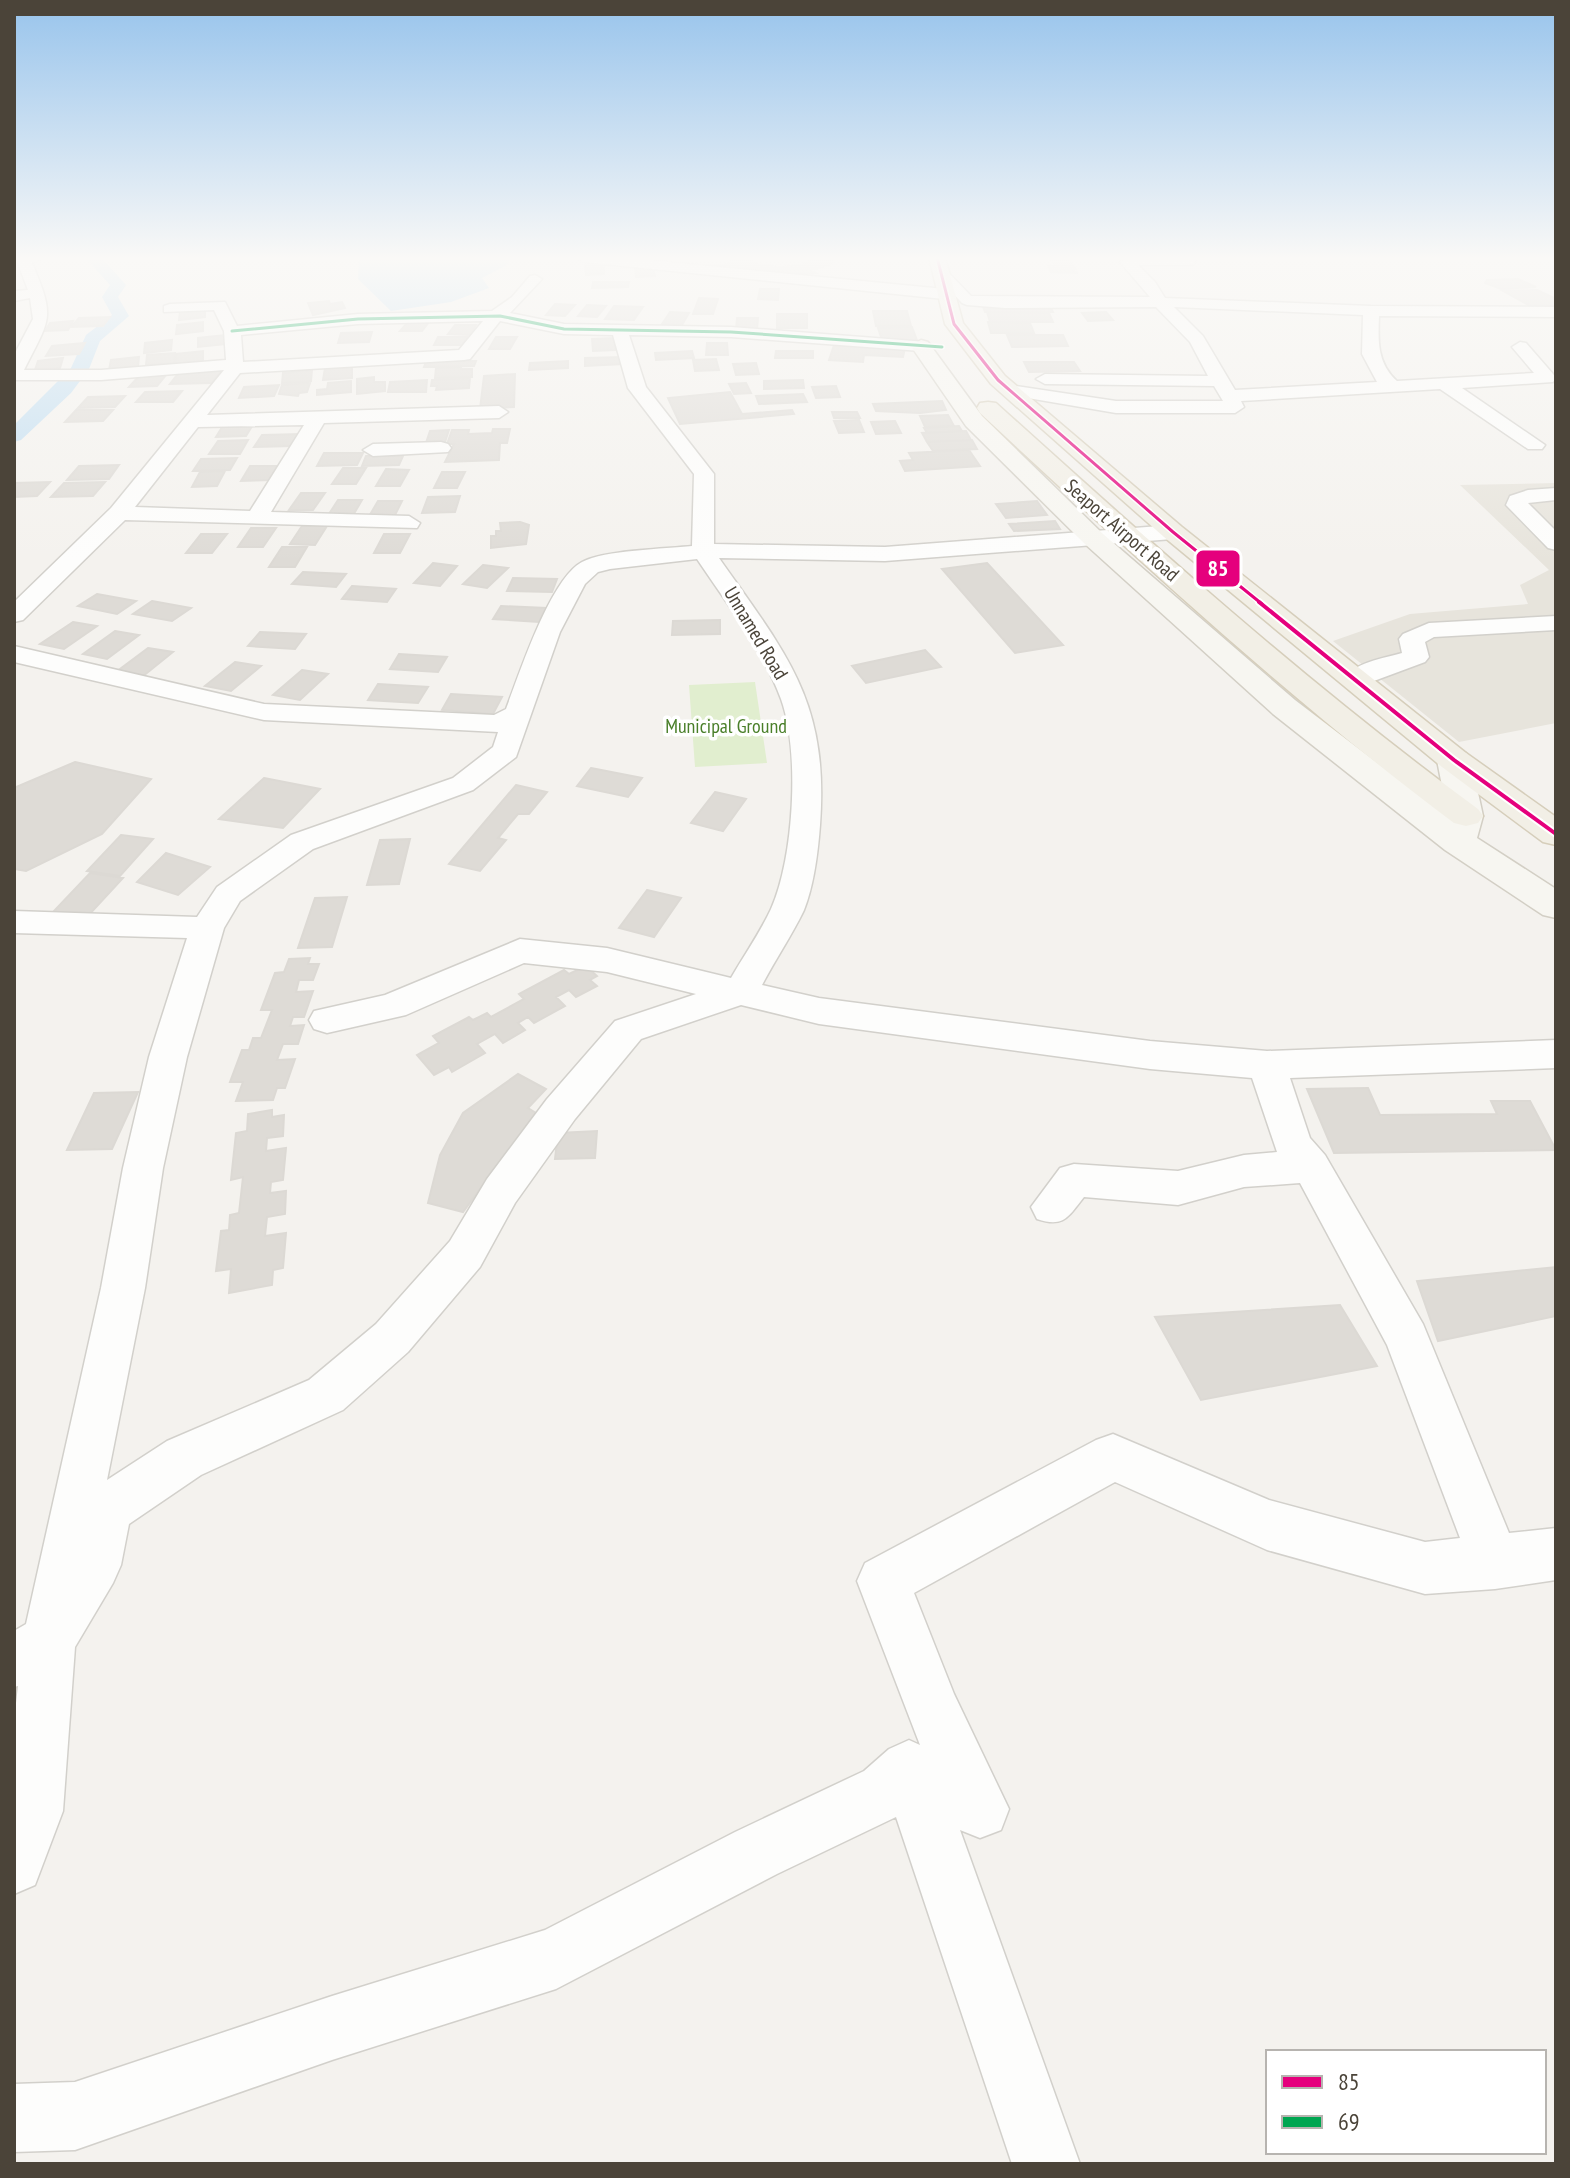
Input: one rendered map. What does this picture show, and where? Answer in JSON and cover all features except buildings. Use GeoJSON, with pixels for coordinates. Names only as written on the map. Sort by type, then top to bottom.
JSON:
{"type":"FeatureCollection","features":[{"type":"Feature","properties":{"kind":"main road","name":"Seaport Airport Road"},"geometry":{"type":"LineString","coordinates":[[943,359],[982,402],[1128,536],[1384,755],[1462,829]]}},
{"type":"Feature","properties":{"kind":"main road","name":"Seaport Airport Road"},"geometry":{"type":"LineString","coordinates":[[982,359],[1004,385],[1173,532],[1454,760],[1556,834]]}},
{"type":"Feature","properties":{"kind":"street"},"geometry":{"type":"LineString","coordinates":[[14,615],[119,513],[235,366],[234,359]]}},
{"type":"Feature","properties":{"kind":"street"},"geometry":{"type":"LineString","coordinates":[[14,373],[101,375],[388,359]]}},
{"type":"Feature","properties":{"kind":"street"},"geometry":{"type":"LineString","coordinates":[[628,359],[637,388],[704,474],[703,551]]}},
{"type":"Feature","properties":{"kind":"street"},"geometry":{"type":"LineString","coordinates":[[939,359],[974,421],[1094,539],[1284,707],[1462,829],[1556,906]]}},
{"type":"Feature","properties":{"kind":"street"},"geometry":{"type":"LineString","coordinates":[[1004,385],[1116,407],[1235,407],[1208,359]]}},
{"type":"Feature","properties":{"kind":"street"},"geometry":{"type":"LineString","coordinates":[[1370,359],[1382,378],[1394,388]]}},
{"type":"Feature","properties":{"kind":"street"},"geometry":{"type":"LineString","coordinates":[[1004,385],[1109,378],[1225,389],[1394,388],[1547,378],[1530,359]]}},
{"type":"Feature","properties":{"kind":"street"},"geometry":{"type":"LineString","coordinates":[[1447,386],[1535,445]]}},
{"type":"Feature","properties":{"kind":"street"},"geometry":{"type":"LineString","coordinates":[[193,421],[499,412]]}},
{"type":"Feature","properties":{"kind":"street"},"geometry":{"type":"LineString","coordinates":[[402,449],[400,444],[407,416]]}},
{"type":"Feature","properties":{"kind":"street"},"geometry":{"type":"LineString","coordinates":[[256,518],[315,422],[306,419]]}},
{"type":"Feature","properties":{"kind":"street"},"geometry":{"type":"LineString","coordinates":[[373,450],[441,448]]}},
{"type":"Feature","properties":{"kind":"street"},"geometry":{"type":"LineString","coordinates":[[1556,494],[1517,500],[1517,505],[1556,543]]}},
{"type":"Feature","properties":{"kind":"street"},"geometry":{"type":"LineString","coordinates":[[119,513],[409,523]]}},
{"type":"Feature","properties":{"kind":"street"},"geometry":{"type":"LineString","coordinates":[[14,1864],[34,1811],[32,1650],[123,1288],[146,1154],[172,1044],[207,928],[228,894],[302,842],[463,784],[506,751],[548,632],[575,581],[590,567],[703,551],[885,554],[1173,532]]}},
{"type":"Feature","properties":{"kind":"street","name":"Unnamed Road"},"geometry":{"type":"LineString","coordinates":[[703,551],[772,652],[795,701],[805,745],[808,785],[803,843],[788,908],[740,992]]}},
{"type":"Feature","properties":{"kind":"street"},"geometry":{"type":"LineString","coordinates":[[1355,680],[1382,667],[1416,657],[1412,639],[1429,630],[1556,623]]}},
{"type":"Feature","properties":{"kind":"street"},"geometry":{"type":"LineString","coordinates":[[14,654],[264,712],[498,724],[518,714]]}},
{"type":"Feature","properties":{"kind":"street"},"geometry":{"type":"LineString","coordinates":[[1454,760],[1462,829]]}},
{"type":"Feature","properties":{"kind":"street"},"geometry":{"type":"LineString","coordinates":[[14,922],[207,928]]}},
{"type":"Feature","properties":{"kind":"street"},"geometry":{"type":"LineString","coordinates":[[327,1020],[393,1006],[520,951],[607,960],[819,1011],[1150,1055],[1267,1065],[1556,1054]]}},
{"type":"Feature","properties":{"kind":"street"},"geometry":{"type":"LineString","coordinates":[[32,1650],[95,1565],[107,1509],[184,1458],[326,1395],[392,1338],[465,1254],[501,1191],[561,1109],[628,1030],[740,992]]}},
{"type":"Feature","properties":{"kind":"street"},"geometry":{"type":"LineString","coordinates":[[1267,1065],[1293,1145],[1311,1166],[1407,1338],[1495,1563]]}},
{"type":"Feature","properties":{"kind":"street"},"geometry":{"type":"LineString","coordinates":[[1052,1207],[1074,1180],[1178,1188],[1244,1171],[1311,1166]]}},
{"type":"Feature","properties":{"kind":"street"},"geometry":{"type":"LineString","coordinates":[[980,1809],[933,1711],[883,1581],[1113,1457],[1267,1525],[1425,1568],[1495,1563],[1556,1554]]}},
{"type":"Feature","properties":{"kind":"street"},"geometry":{"type":"LineString","coordinates":[[14,2118],[75,2116],[332,2028],[556,1958],[756,1853],[885,1792],[909,1769],[1046,2164]]}},
{"type":"Feature","properties":{"kind":"shaded area"},"geometry":{"type":"Polygon","coordinates":[[[1556,483],[1556,723],[1459,742],[1333,641],[1410,614],[1528,604],[1520,585],[1549,570],[1460,485],[1556,483]]]}},
{"type":"Feature","properties":{"kind":"green space","name":"Municipal Ground"},"geometry":{"type":"Polygon","coordinates":[[[755,682],[767,763],[695,767],[689,685],[755,682]]]}},
{"type":"Feature","properties":{"kind":"waterway"},"geometry":{"type":"LineString","coordinates":[[14,436],[64,389],[84,359]]}},
{"type":"Feature","properties":{"kind":"transit line","name":"85"},"geometry":{"type":"LineString","coordinates":[[981,359],[998,380],[1173,532],[1454,760],[1556,834]]}}]}
